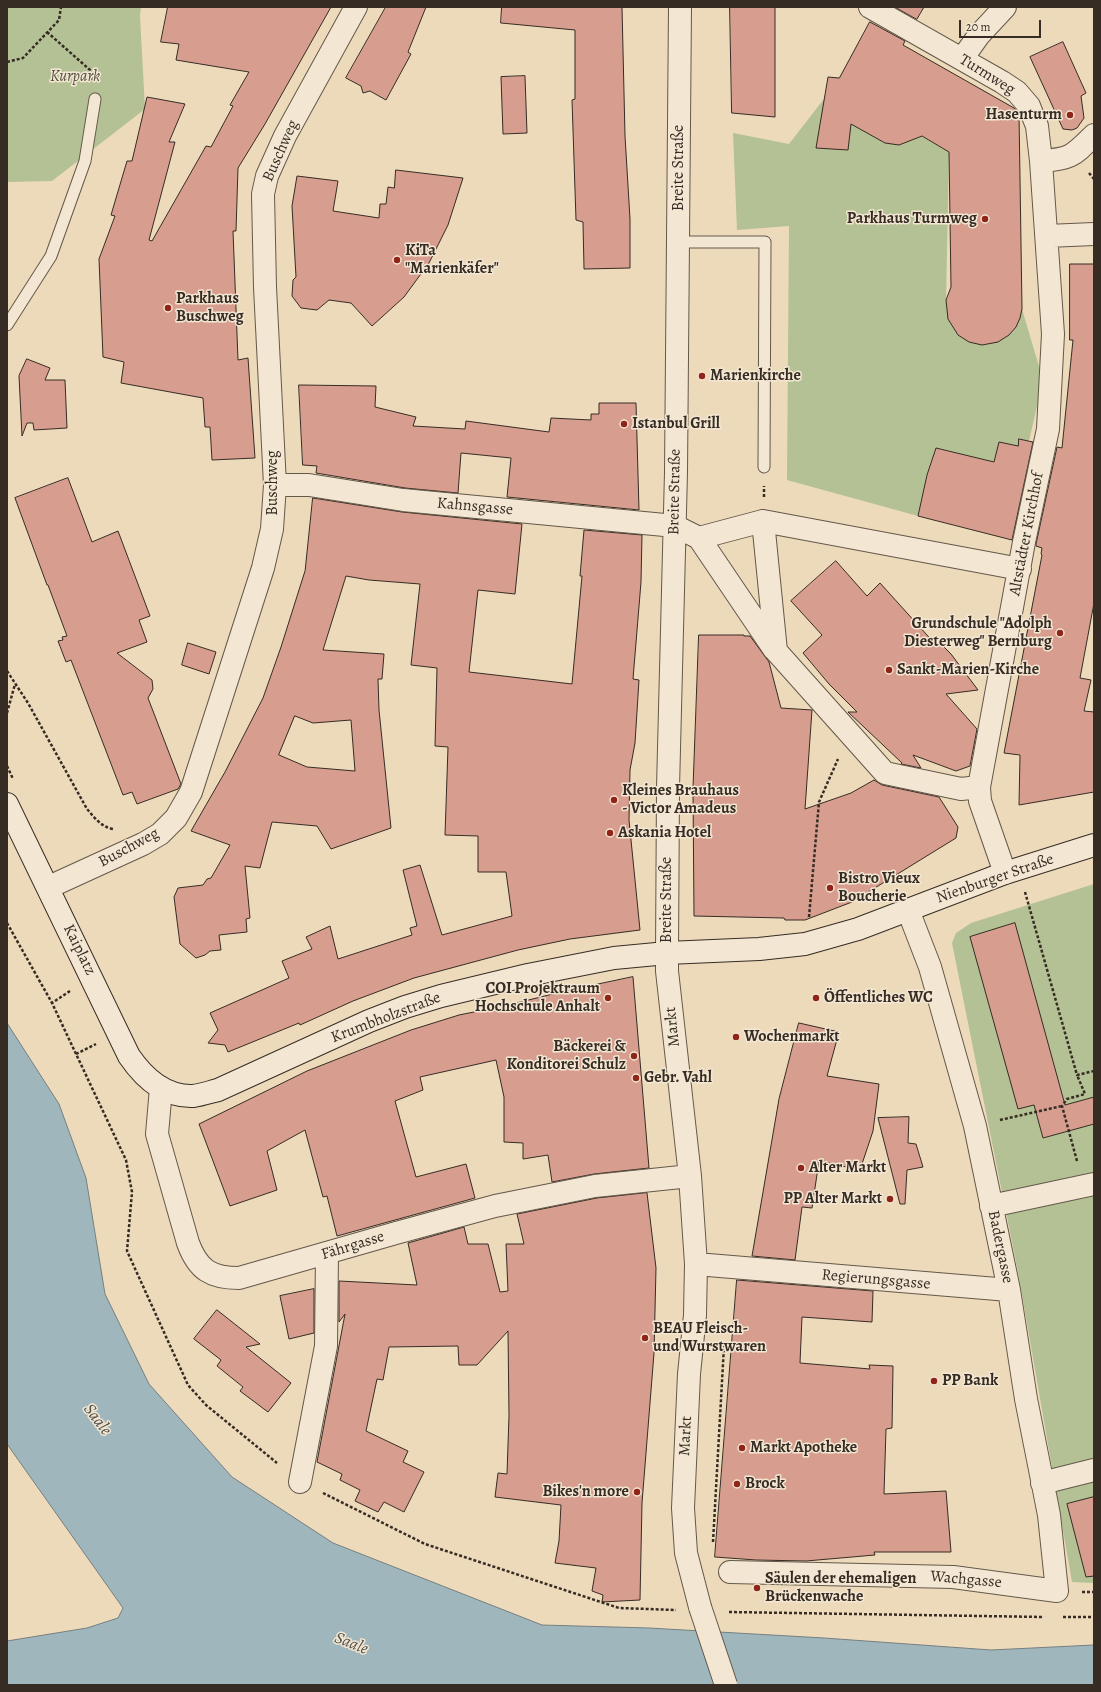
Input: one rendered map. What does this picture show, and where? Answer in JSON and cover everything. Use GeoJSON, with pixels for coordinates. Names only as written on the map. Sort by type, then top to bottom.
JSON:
{"type":"FeatureCollection","features":[{"type":"Feature","properties":{"kind":"street","name":"Buschweg"},"geometry":{"type":"LineString","coordinates":[[48,887],[143,844],[160,834],[176,818],[191,792],[263,568],[272,529],[276,486],[265,288],[263,194],[268,176],[285,136],[356,7]]}},
{"type":"Feature","properties":{"kind":"street","name":"Breite Straße"},"geometry":{"type":"LineString","coordinates":[[667,952],[668,809],[675,526],[680,7]]}},
{"type":"Feature","properties":{"kind":"street","name":"Turmweg"},"geometry":{"type":"LineString","coordinates":[[870,7],[1002,82],[1017,92],[1029,106],[1037,126],[1046,236]]}},
{"type":"Feature","properties":{"kind":"street"},"geometry":{"type":"LineString","coordinates":[[962,59],[979,36],[1005,7]]}},
{"type":"Feature","properties":{"kind":"street"},"geometry":{"type":"LineString","coordinates":[[1041,161],[1059,160],[1074,155],[1094,135]]}},
{"type":"Feature","properties":{"kind":"street"},"geometry":{"type":"LineString","coordinates":[[1046,236],[1094,234]]}},
{"type":"Feature","properties":{"kind":"street","name":"Altstädter Kirchhof"},"geometry":{"type":"LineString","coordinates":[[1012,871],[980,801],[979,788],[1048,429],[1053,334],[1046,236]]}},
{"type":"Feature","properties":{"kind":"street","name":"Kahnsgasse"},"geometry":{"type":"LineString","coordinates":[[276,486],[308,485],[403,500],[675,526]]}},
{"type":"Feature","properties":{"kind":"street"},"geometry":{"type":"LineString","coordinates":[[763,521],[776,651]]}},
{"type":"Feature","properties":{"kind":"street"},"geometry":{"type":"LineString","coordinates":[[699,538],[763,521],[1020,569]]}},
{"type":"Feature","properties":{"kind":"street"},"geometry":{"type":"LineString","coordinates":[[675,526],[699,538],[776,651],[885,773],[961,789],[979,788]]}},
{"type":"Feature","properties":{"kind":"street","name":"Kaiplatz"},"geometry":{"type":"LineString","coordinates":[[7,804],[129,1056],[141,1072],[161,1088]]}},
{"type":"Feature","properties":{"kind":"street","name":"Nienburger Straße"},"geometry":{"type":"LineString","coordinates":[[805,950],[1012,871],[1094,845]]}},
{"type":"Feature","properties":{"kind":"street","name":"Badergasse"},"geometry":{"type":"LineString","coordinates":[[908,910],[930,967],[974,1126],[1009,1290],[1026,1399],[1049,1515],[1057,1591]]}},
{"type":"Feature","properties":{"kind":"street"},"geometry":{"type":"LineString","coordinates":[[667,952],[805,950]]}},
{"type":"Feature","properties":{"kind":"street","name":"Krumbholzstraße"},"geometry":{"type":"LineString","coordinates":[[161,1088],[182,1095],[194,1096],[218,1090],[325,1040],[405,1007],[441,996],[528,975],[614,958],[667,952]]}},
{"type":"Feature","properties":{"kind":"street","name":"Markt"},"geometry":{"type":"LineString","coordinates":[[667,952],[667,970],[690,1176],[696,1264],[695,1315],[684,1476],[684,1529],[691,1609],[726,1685]]}},
{"type":"Feature","properties":{"kind":"street","name":"Fährgasse"},"geometry":{"type":"LineString","coordinates":[[161,1088],[158,1134],[188,1243],[193,1257],[204,1269],[219,1277],[240,1278],[495,1206],[595,1186],[690,1176]]}},
{"type":"Feature","properties":{"kind":"street"},"geometry":{"type":"LineString","coordinates":[[991,1206],[1089,1185]]}},
{"type":"Feature","properties":{"kind":"street"},"geometry":{"type":"LineString","coordinates":[[300,1482],[326,1346],[327,1254]]}},
{"type":"Feature","properties":{"kind":"street","name":"Regierungsgasse"},"geometry":{"type":"LineString","coordinates":[[696,1264],[1009,1290]]}},
{"type":"Feature","properties":{"kind":"street"},"geometry":{"type":"LineString","coordinates":[[1042,1483],[1094,1470]]}},
{"type":"Feature","properties":{"kind":"street","name":"Wachgasse"},"geometry":{"type":"LineString","coordinates":[[730,1572],[953,1577],[1057,1591]]}},
{"type":"Feature","properties":{"kind":"lane"},"geometry":{"type":"LineString","coordinates":[[7,325],[51,256],[85,162],[95,99]]}},
{"type":"Feature","properties":{"kind":"lane"},"geometry":{"type":"LineString","coordinates":[[678,242],[765,242],[764,467]]}},
{"type":"Feature","properties":{"kind":"path"},"geometry":{"type":"LineString","coordinates":[[7,62],[22,58],[59,20],[61,7]]}},
{"type":"Feature","properties":{"kind":"path"},"geometry":{"type":"LineString","coordinates":[[47,32],[90,70],[95,99]]}},
{"type":"Feature","properties":{"kind":"path"},"geometry":{"type":"LineString","coordinates":[[7,671],[28,703],[87,809],[96,820],[108,828],[114,829]]}},
{"type":"Feature","properties":{"kind":"path"},"geometry":{"type":"LineString","coordinates":[[7,712],[16,684]]}},
{"type":"Feature","properties":{"kind":"path"},"geometry":{"type":"LineString","coordinates":[[805,950],[819,802],[850,733]]}},
{"type":"Feature","properties":{"kind":"path"},"geometry":{"type":"LineString","coordinates":[[974,1126],[1062,1106],[1067,1099],[1085,1094],[1077,1075],[1012,871]]}},
{"type":"Feature","properties":{"kind":"path"},"geometry":{"type":"LineString","coordinates":[[7,924],[52,1003],[126,1160],[132,1192],[127,1251],[188,1385],[206,1405],[300,1482],[425,1544],[619,1608],[691,1609]]}},
{"type":"Feature","properties":{"kind":"path"},"geometry":{"type":"LineString","coordinates":[[52,1003],[71,991]]}},
{"type":"Feature","properties":{"kind":"path"},"geometry":{"type":"LineString","coordinates":[[76,1054],[99,1042]]}},
{"type":"Feature","properties":{"kind":"path"},"geometry":{"type":"LineString","coordinates":[[1077,1075],[1094,1070]]}},
{"type":"Feature","properties":{"kind":"path"},"geometry":{"type":"LineString","coordinates":[[1062,1106],[1089,1185]]}},
{"type":"Feature","properties":{"kind":"path"},"geometry":{"type":"LineString","coordinates":[[692,1344],[724,1346],[712,1560],[730,1572]]}},
{"type":"Feature","properties":{"kind":"path"},"geometry":{"type":"LineString","coordinates":[[725,1612],[1045,1617]]}},
{"type":"Feature","properties":{"kind":"path"},"geometry":{"type":"LineString","coordinates":[[1061,1617],[1094,1617]]}},
{"type":"Feature","properties":{"kind":"green space","name":"Kurpark"},"geometry":{"type":"Polygon","coordinates":[[[7,7],[141,7],[140,16],[145,109],[52,181],[7,182],[7,7]]]}},
{"type":"Feature","properties":{"kind":"green space"},"geometry":{"type":"Polygon","coordinates":[[[834,86],[949,152],[946,300],[1022,309],[1043,380],[1029,441],[1019,439],[1018,446],[989,486],[951,481],[958,453],[936,448],[927,475],[918,516],[787,480],[789,226],[737,230],[733,133],[789,144],[834,86]]]}},
{"type":"Feature","properties":{"kind":"green space"},"geometry":{"type":"Polygon","coordinates":[[[1094,884],[1094,1583],[1072,1582],[1018,1272],[952,943],[956,933],[971,923],[1094,884]]]}},
{"type":"Feature","properties":{"kind":"water","name":"Saale"},"geometry":{"type":"Polygon","coordinates":[[[7,1023],[59,1104],[86,1178],[105,1294],[149,1384],[232,1477],[333,1543],[542,1625],[649,1628],[824,1638],[991,1650],[1094,1645],[1094,1685],[7,1685],[7,1641],[87,1628],[118,1618],[123,1608],[7,1444],[7,1023]]]}},
{"type":"Feature","properties":{"kind":"building"},"geometry":{"type":"Polygon","coordinates":[[[168,7],[331,7],[265,124],[238,168],[236,231],[233,231],[238,360],[248,358],[255,458],[212,460],[210,427],[205,427],[203,398],[121,383],[124,362],[103,357],[99,259],[115,216],[111,215],[127,161],[132,161],[147,97],[185,104],[169,142],[175,142],[149,240],[152,241],[206,146],[211,147],[233,106],[230,105],[249,72],[176,60],[179,44],[161,42],[168,7]]]}},
{"type":"Feature","properties":{"kind":"building"},"geometry":{"type":"Polygon","coordinates":[[[386,7],[426,7],[408,52],[411,54],[386,100],[370,91],[363,93],[361,86],[346,78],[386,7]]]}},
{"type":"Feature","properties":{"kind":"building"},"geometry":{"type":"Polygon","coordinates":[[[502,7],[622,7],[625,136],[630,219],[630,268],[584,269],[583,222],[576,220],[572,100],[575,99],[575,30],[501,23],[502,7]]]}},
{"type":"Feature","properties":{"kind":"building"},"geometry":{"type":"Polygon","coordinates":[[[730,7],[775,7],[775,117],[732,113],[730,7]]]}},
{"type":"Feature","properties":{"kind":"building"},"geometry":{"type":"Polygon","coordinates":[[[895,7],[924,7],[917,19],[895,7]]]}},
{"type":"Feature","properties":{"kind":"building","name":"Parkhaus Turmweg"},"geometry":{"type":"Polygon","coordinates":[[[870,22],[905,41],[903,45],[1014,108],[1019,114],[1022,309],[1016,327],[1009,335],[998,342],[982,345],[969,342],[958,335],[948,319],[946,300],[951,287],[949,152],[922,136],[899,145],[885,143],[851,124],[848,150],[816,148],[828,77],[839,78],[870,22]]]}},
{"type":"Feature","properties":{"kind":"building"},"geometry":{"type":"Polygon","coordinates":[[[1063,42],[1086,93],[1081,96],[1084,118],[1077,128],[1072,130],[1063,129],[1030,57],[1063,42]]]}},
{"type":"Feature","properties":{"kind":"building"},"geometry":{"type":"Polygon","coordinates":[[[525,76],[527,133],[503,134],[501,77],[525,76]]]}},
{"type":"Feature","properties":{"kind":"building"},"geometry":{"type":"Polygon","coordinates":[[[396,170],[463,178],[448,225],[429,263],[404,297],[372,326],[351,303],[329,300],[317,310],[301,308],[292,296],[293,280],[296,277],[292,206],[297,176],[338,181],[333,211],[379,218],[380,204],[386,204],[388,187],[394,188],[396,170]]]}},
{"type":"Feature","properties":{"kind":"building"},"geometry":{"type":"Polygon","coordinates":[[[1070,264],[1094,264],[1094,603],[1080,678],[1091,680],[1084,711],[1094,712],[1094,792],[1019,805],[1020,755],[1004,753],[1042,555],[1042,548],[1036,546],[1036,544],[1057,447],[1062,448],[1073,340],[1070,340],[1070,264]]]}},
{"type":"Feature","properties":{"kind":"building"},"geometry":{"type":"Polygon","coordinates":[[[27,359],[50,368],[45,380],[65,380],[67,428],[34,430],[33,423],[27,423],[22,436],[19,376],[27,359]]]}},
{"type":"Feature","properties":{"kind":"building"},"geometry":{"type":"Polygon","coordinates":[[[299,385],[376,386],[375,407],[416,417],[413,426],[465,429],[466,421],[549,432],[551,418],[591,420],[591,414],[599,414],[599,403],[636,403],[639,510],[507,497],[511,458],[461,453],[458,493],[405,488],[316,473],[317,466],[303,465],[299,385]]]}},
{"type":"Feature","properties":{"kind":"building"},"geometry":{"type":"Polygon","coordinates":[[[1019,439],[1033,442],[1012,540],[918,516],[927,475],[936,448],[994,462],[999,442],[1018,446],[1019,439]]]}},
{"type":"Feature","properties":{"kind":"building"},"geometry":{"type":"Polygon","coordinates":[[[68,478],[92,542],[118,531],[150,616],[139,620],[147,642],[117,653],[152,680],[153,689],[148,698],[181,784],[178,789],[137,804],[132,792],[123,795],[71,660],[66,662],[58,641],[63,640],[62,637],[67,636],[15,498],[68,478]]]}},
{"type":"Feature","properties":{"kind":"building"},"geometry":{"type":"Polygon","coordinates":[[[313,498],[402,512],[522,524],[515,594],[478,590],[469,672],[572,684],[582,576],[580,576],[584,530],[642,535],[641,582],[633,679],[639,680],[635,743],[630,770],[629,820],[640,930],[570,939],[518,950],[414,978],[353,1001],[300,1025],[299,1023],[228,1052],[225,1045],[208,1043],[218,1030],[210,1013],[289,978],[282,961],[312,949],[306,937],[330,926],[338,959],[412,935],[410,928],[417,926],[403,870],[420,865],[442,935],[512,916],[506,872],[478,872],[478,836],[445,835],[448,747],[435,746],[437,668],[411,665],[420,584],[369,580],[346,576],[323,650],[384,654],[382,679],[378,679],[379,710],[391,828],[331,849],[317,826],[272,822],[260,868],[245,866],[250,918],[246,919],[247,932],[219,935],[221,950],[210,951],[205,955],[196,958],[180,944],[174,897],[178,888],[203,885],[207,879],[211,878],[230,845],[191,831],[225,772],[263,698],[305,571],[313,498]],[[295,716],[279,755],[307,767],[355,771],[351,720],[313,723],[295,716]]]}},
{"type":"Feature","properties":{"kind":"building","name":"Sankt-Marien-Kirche"},"geometry":{"type":"Polygon","coordinates":[[[836,561],[867,596],[880,583],[936,645],[939,642],[951,654],[978,690],[946,694],[977,729],[970,766],[956,771],[913,755],[921,768],[901,764],[902,763],[848,712],[857,712],[829,684],[803,653],[822,635],[791,601],[836,561]]]}},
{"type":"Feature","properties":{"kind":"building"},"geometry":{"type":"Polygon","coordinates":[[[699,635],[750,636],[769,662],[781,708],[812,710],[805,809],[851,793],[874,780],[882,785],[939,797],[958,827],[956,838],[852,902],[805,920],[785,920],[784,918],[694,916],[693,789],[699,635]]]}},
{"type":"Feature","properties":{"kind":"building"},"geometry":{"type":"Polygon","coordinates":[[[188,643],[216,652],[209,674],[182,665],[188,643]]]}},
{"type":"Feature","properties":{"kind":"building"},"geometry":{"type":"Polygon","coordinates":[[[1015,923],[1065,1105],[1094,1097],[1094,1124],[1043,1138],[1034,1105],[1018,1109],[970,937],[1015,923]]]}},
{"type":"Feature","properties":{"kind":"building"},"geometry":{"type":"Polygon","coordinates":[[[633,977],[649,1168],[594,1174],[552,1182],[548,1155],[523,1159],[523,1143],[504,1142],[504,1097],[496,1060],[420,1077],[423,1090],[395,1101],[416,1177],[466,1164],[475,1198],[337,1236],[327,1196],[323,1197],[305,1130],[267,1151],[277,1190],[230,1206],[199,1124],[307,1071],[411,1030],[459,1015],[633,977]]]}},
{"type":"Feature","properties":{"kind":"building"},"geometry":{"type":"Polygon","coordinates":[[[799,1023],[839,1032],[827,1076],[879,1084],[873,1131],[860,1170],[819,1161],[812,1208],[802,1207],[795,1260],[752,1256],[779,1099],[799,1023]]]}},
{"type":"Feature","properties":{"kind":"building"},"geometry":{"type":"Polygon","coordinates":[[[909,1117],[908,1143],[916,1144],[923,1167],[907,1170],[905,1204],[900,1204],[878,1118],[909,1117]]]}},
{"type":"Feature","properties":{"kind":"building"},"geometry":{"type":"Polygon","coordinates":[[[647,1193],[656,1268],[654,1353],[642,1503],[640,1600],[602,1602],[603,1595],[592,1591],[596,1568],[555,1563],[559,1541],[561,1505],[495,1497],[498,1473],[507,1474],[509,1416],[508,1331],[477,1365],[459,1365],[458,1346],[389,1347],[383,1380],[377,1379],[366,1431],[408,1451],[403,1462],[424,1472],[404,1512],[384,1502],[378,1512],[355,1501],[360,1490],[340,1480],[342,1474],[317,1462],[345,1314],[339,1322],[339,1281],[417,1285],[408,1243],[464,1227],[468,1244],[488,1244],[500,1292],[508,1291],[506,1244],[524,1244],[517,1214],[597,1198],[647,1193]]]}},
{"type":"Feature","properties":{"kind":"building"},"geometry":{"type":"Polygon","coordinates":[[[737,1280],[873,1291],[872,1322],[802,1317],[800,1363],[870,1369],[869,1365],[893,1366],[892,1428],[886,1429],[884,1494],[946,1491],[951,1552],[874,1552],[875,1555],[806,1561],[715,1557],[737,1280]]]}},
{"type":"Feature","properties":{"kind":"building"},"geometry":{"type":"Polygon","coordinates":[[[314,1289],[314,1333],[289,1339],[280,1296],[314,1289]]]}},
{"type":"Feature","properties":{"kind":"building"},"geometry":{"type":"Polygon","coordinates":[[[217,1310],[260,1344],[246,1347],[291,1383],[268,1412],[240,1391],[243,1387],[217,1366],[221,1360],[194,1339],[217,1310]]]}},
{"type":"Feature","properties":{"kind":"building"},"geometry":{"type":"Polygon","coordinates":[[[1094,1497],[1094,1576],[1086,1577],[1067,1504],[1094,1497]]]}},
{"type":"Feature","properties":{"kind":"place","name":"Hasenturm"},"geometry":{"type":"Point","coordinates":[1070,115]}},
{"type":"Feature","properties":{"kind":"place","name":"Parkhaus Turmweg"},"geometry":{"type":"Point","coordinates":[985,219]}},
{"type":"Feature","properties":{"kind":"place","name":"KiTa \"Marienkäfer\""},"geometry":{"type":"Point","coordinates":[397,260]}},
{"type":"Feature","properties":{"kind":"place","name":"Parkhaus Buschweg"},"geometry":{"type":"Point","coordinates":[168,308]}},
{"type":"Feature","properties":{"kind":"place","name":"Marienkirche"},"geometry":{"type":"Point","coordinates":[702,376]}},
{"type":"Feature","properties":{"kind":"place","name":"Istanbul Grill"},"geometry":{"type":"Point","coordinates":[624,424]}},
{"type":"Feature","properties":{"kind":"place","name":"Grundschule \"Adolph Diesterweg\" Bernburg"},"geometry":{"type":"Point","coordinates":[1060,633]}},
{"type":"Feature","properties":{"kind":"place","name":"Sankt-Marien-Kirche"},"geometry":{"type":"Point","coordinates":[889,670]}},
{"type":"Feature","properties":{"kind":"place","name":"Kleines Brauhaus - Victor Amadeus"},"geometry":{"type":"Point","coordinates":[614,800]}},
{"type":"Feature","properties":{"kind":"place","name":"Askania Hotel"},"geometry":{"type":"Point","coordinates":[610,833]}},
{"type":"Feature","properties":{"kind":"place","name":"Bistro Vieux Boucherie"},"geometry":{"type":"Point","coordinates":[830,888]}},
{"type":"Feature","properties":{"kind":"place","name":"COI Projektraum Hochschule Anhalt"},"geometry":{"type":"Point","coordinates":[608,998]}},
{"type":"Feature","properties":{"kind":"place","name":"Öffentliches WC"},"geometry":{"type":"Point","coordinates":[816,998]}},
{"type":"Feature","properties":{"kind":"place","name":"Wochenmarkt"},"geometry":{"type":"Point","coordinates":[736,1037]}},
{"type":"Feature","properties":{"kind":"place","name":"Bäckerei & Konditorei Schulz"},"geometry":{"type":"Point","coordinates":[634,1056]}},
{"type":"Feature","properties":{"kind":"place","name":"Gebr. Vahl"},"geometry":{"type":"Point","coordinates":[636,1078]}},
{"type":"Feature","properties":{"kind":"place","name":"Alter Markt"},"geometry":{"type":"Point","coordinates":[801,1168]}},
{"type":"Feature","properties":{"kind":"place","name":"PP Alter Markt"},"geometry":{"type":"Point","coordinates":[890,1199]}},
{"type":"Feature","properties":{"kind":"place","name":"BEAU Fleisch- und Wurstwaren"},"geometry":{"type":"Point","coordinates":[645,1338]}},
{"type":"Feature","properties":{"kind":"place","name":"PP Bank"},"geometry":{"type":"Point","coordinates":[934,1381]}},
{"type":"Feature","properties":{"kind":"place","name":"Markt Apotheke"},"geometry":{"type":"Point","coordinates":[742,1448]}},
{"type":"Feature","properties":{"kind":"place","name":"Brock"},"geometry":{"type":"Point","coordinates":[737,1484]}},
{"type":"Feature","properties":{"kind":"place","name":"Bikes'n more"},"geometry":{"type":"Point","coordinates":[637,1492]}},
{"type":"Feature","properties":{"kind":"place","name":"Säulen der ehemaligen Brückenwache"},"geometry":{"type":"Point","coordinates":[757,1588]}}]}
